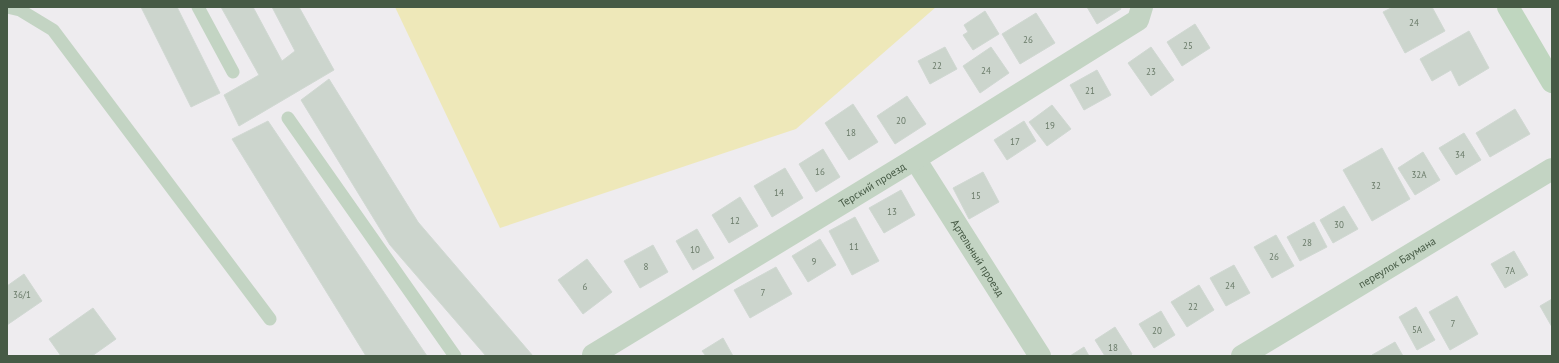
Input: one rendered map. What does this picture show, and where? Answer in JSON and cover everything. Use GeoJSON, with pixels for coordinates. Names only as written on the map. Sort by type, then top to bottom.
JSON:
{"type":"FeatureCollection","features":[{"type":"Feature","properties":{"kind":"street","name":"Терский проезд"},"geometry":{"type":"LineString","coordinates":[[593,356],[915,159],[1138,20],[1142,7]]}},
{"type":"Feature","properties":{"kind":"street"},"geometry":{"type":"LineString","coordinates":[[1508,7],[1552,82]]}},
{"type":"Feature","properties":{"kind":"street","name":"Артельный проезд"},"geometry":{"type":"LineString","coordinates":[[915,159],[1040,356]]}},
{"type":"Feature","properties":{"kind":"street","name":"переулок Баумана"},"geometry":{"type":"LineString","coordinates":[[1242,356],[1552,169]]}},
{"type":"Feature","properties":{"kind":"lane"},"geometry":{"type":"LineString","coordinates":[[7,7],[20,10],[53,30],[270,319]]}},
{"type":"Feature","properties":{"kind":"lane"},"geometry":{"type":"LineString","coordinates":[[198,7],[233,72]]}},
{"type":"Feature","properties":{"kind":"lane"},"geometry":{"type":"LineString","coordinates":[[288,118],[455,356]]}},
{"type":"Feature","properties":{"kind":"shaded area"},"geometry":{"type":"Polygon","coordinates":[[[395,7],[936,7],[796,129],[500,228],[395,7]]]}},
{"type":"Feature","properties":{"kind":"building"},"geometry":{"type":"Polygon","coordinates":[[[141,7],[177,7],[220,93],[191,107],[141,7]]]}},
{"type":"Feature","properties":{"kind":"building"},"geometry":{"type":"Polygon","coordinates":[[[221,7],[253,7],[282,61],[295,51],[272,7],[299,7],[334,70],[239,126],[224,95],[259,75],[221,7]]]}},
{"type":"Feature","properties":{"kind":"building"},"geometry":{"type":"Polygon","coordinates":[[[1087,7],[1120,7],[1121,9],[1097,24],[1087,7]]]}},
{"type":"Feature","properties":{"kind":"building"},"geometry":{"type":"Polygon","coordinates":[[[1393,7],[1432,7],[1445,31],[1405,53],[1383,12],[1393,7]]]}},
{"type":"Feature","properties":{"kind":"building"},"geometry":{"type":"Polygon","coordinates":[[[985,11],[999,34],[973,50],[963,35],[968,32],[964,25],[985,11]]]}},
{"type":"Feature","properties":{"kind":"building"},"geometry":{"type":"Polygon","coordinates":[[[1036,13],[1055,43],[1020,64],[1002,34],[1036,13]]]}},
{"type":"Feature","properties":{"kind":"building"},"geometry":{"type":"Polygon","coordinates":[[[1195,24],[1210,48],[1182,66],[1167,42],[1195,24]]]}},
{"type":"Feature","properties":{"kind":"building"},"geometry":{"type":"Polygon","coordinates":[[[1469,31],[1489,68],[1459,86],[1451,70],[1432,81],[1420,59],[1469,31]]]}},
{"type":"Feature","properties":{"kind":"building"},"geometry":{"type":"Polygon","coordinates":[[[945,47],[957,69],[930,84],[918,61],[945,47]]]}},
{"type":"Feature","properties":{"kind":"building"},"geometry":{"type":"Polygon","coordinates":[[[991,47],[1009,73],[980,93],[963,66],[991,47]]]}},
{"type":"Feature","properties":{"kind":"building"},"geometry":{"type":"Polygon","coordinates":[[[1151,47],[1174,80],[1151,96],[1128,63],[1151,47]]]}},
{"type":"Feature","properties":{"kind":"building"},"geometry":{"type":"Polygon","coordinates":[[[1097,70],[1111,95],[1084,110],[1070,85],[1097,70]]]}},
{"type":"Feature","properties":{"kind":"building"},"geometry":{"type":"Polygon","coordinates":[[[329,79],[418,222],[533,356],[486,356],[390,245],[301,100],[329,79]]]}},
{"type":"Feature","properties":{"kind":"building"},"geometry":{"type":"Polygon","coordinates":[[[907,96],[926,124],[895,144],[877,116],[907,96]]]}},
{"type":"Feature","properties":{"kind":"building"},"geometry":{"type":"Polygon","coordinates":[[[853,104],[878,142],[849,160],[825,123],[853,104]]]}},
{"type":"Feature","properties":{"kind":"building"},"geometry":{"type":"Polygon","coordinates":[[[1052,105],[1071,129],[1047,146],[1029,122],[1052,105]]]}},
{"type":"Feature","properties":{"kind":"building"},"geometry":{"type":"Polygon","coordinates":[[[1515,109],[1530,134],[1490,157],[1476,133],[1515,109]]]}},
{"type":"Feature","properties":{"kind":"building"},"geometry":{"type":"Polygon","coordinates":[[[268,121],[427,356],[366,356],[232,139],[268,121]]]}},
{"type":"Feature","properties":{"kind":"building"},"geometry":{"type":"Polygon","coordinates":[[[1024,121],[1036,141],[1007,160],[994,140],[1024,121]]]}},
{"type":"Feature","properties":{"kind":"building"},"geometry":{"type":"Polygon","coordinates":[[[1464,133],[1481,160],[1456,175],[1439,148],[1464,133]]]}},
{"type":"Feature","properties":{"kind":"building"},"geometry":{"type":"Polygon","coordinates":[[[1382,148],[1410,199],[1372,221],[1343,170],[1382,148]]]}},
{"type":"Feature","properties":{"kind":"building"},"geometry":{"type":"Polygon","coordinates":[[[823,149],[840,177],[816,192],[799,164],[823,149]]]}},
{"type":"Feature","properties":{"kind":"building"},"geometry":{"type":"Polygon","coordinates":[[[1423,152],[1440,180],[1415,195],[1398,168],[1423,152]]]}},
{"type":"Feature","properties":{"kind":"building"},"geometry":{"type":"Polygon","coordinates":[[[785,168],[803,198],[772,217],[754,186],[785,168]]]}},
{"type":"Feature","properties":{"kind":"building"},"geometry":{"type":"Polygon","coordinates":[[[983,172],[999,202],[969,219],[953,188],[983,172]]]}},
{"type":"Feature","properties":{"kind":"building"},"geometry":{"type":"Polygon","coordinates":[[[901,190],[915,215],[884,233],[869,208],[901,190]]]}},
{"type":"Feature","properties":{"kind":"building"},"geometry":{"type":"Polygon","coordinates":[[[740,197],[758,226],[729,243],[712,215],[740,197]]]}},
{"type":"Feature","properties":{"kind":"building"},"geometry":{"type":"Polygon","coordinates":[[[1344,206],[1358,229],[1333,243],[1320,220],[1344,206]]]}},
{"type":"Feature","properties":{"kind":"building"},"geometry":{"type":"Polygon","coordinates":[[[855,217],[879,261],[852,275],[829,231],[855,217]]]}},
{"type":"Feature","properties":{"kind":"building"},"geometry":{"type":"Polygon","coordinates":[[[1314,222],[1327,247],[1300,261],[1287,237],[1314,222]]]}},
{"type":"Feature","properties":{"kind":"building"},"geometry":{"type":"Polygon","coordinates":[[[697,229],[714,258],[693,270],[676,241],[697,229]]]}},
{"type":"Feature","properties":{"kind":"building"},"geometry":{"type":"Polygon","coordinates":[[[1276,235],[1294,266],[1272,278],[1254,247],[1276,235]]]}},
{"type":"Feature","properties":{"kind":"building"},"geometry":{"type":"Polygon","coordinates":[[[820,239],[836,265],[808,282],[792,256],[820,239]]]}},
{"type":"Feature","properties":{"kind":"building"},"geometry":{"type":"Polygon","coordinates":[[[653,245],[668,272],[640,288],[624,261],[653,245]]]}},
{"type":"Feature","properties":{"kind":"building"},"geometry":{"type":"Polygon","coordinates":[[[1514,251],[1528,275],[1505,288],[1491,264],[1514,251]]]}},
{"type":"Feature","properties":{"kind":"building"},"geometry":{"type":"Polygon","coordinates":[[[587,259],[612,292],[583,314],[558,280],[587,259]]]}},
{"type":"Feature","properties":{"kind":"building"},"geometry":{"type":"Polygon","coordinates":[[[1234,265],[1250,293],[1226,306],[1210,278],[1234,265]]]}},
{"type":"Feature","properties":{"kind":"building"},"geometry":{"type":"Polygon","coordinates":[[[776,267],[792,294],[750,318],[734,290],[776,267]]]}},
{"type":"Feature","properties":{"kind":"building"},"geometry":{"type":"Polygon","coordinates":[[[24,274],[42,301],[7,325],[7,286],[24,274]]]}},
{"type":"Feature","properties":{"kind":"building"},"geometry":{"type":"Polygon","coordinates":[[[1199,285],[1214,310],[1187,327],[1171,302],[1199,285]]]}},
{"type":"Feature","properties":{"kind":"building"},"geometry":{"type":"Polygon","coordinates":[[[1457,296],[1478,334],[1450,350],[1429,312],[1457,296]]]}},
{"type":"Feature","properties":{"kind":"building"},"geometry":{"type":"Polygon","coordinates":[[[1552,299],[1552,327],[1540,306],[1552,299]]]}},
{"type":"Feature","properties":{"kind":"building"},"geometry":{"type":"Polygon","coordinates":[[[1416,307],[1435,340],[1417,350],[1399,317],[1416,307]]]}},
{"type":"Feature","properties":{"kind":"building"},"geometry":{"type":"Polygon","coordinates":[[[93,308],[116,339],[92,356],[61,356],[49,339],[93,308]]]}},
{"type":"Feature","properties":{"kind":"building"},"geometry":{"type":"Polygon","coordinates":[[[1161,311],[1175,335],[1154,348],[1139,324],[1161,311]]]}},
{"type":"Feature","properties":{"kind":"building"},"geometry":{"type":"Polygon","coordinates":[[[1115,327],[1132,354],[1129,356],[1105,356],[1095,340],[1115,327]]]}},
{"type":"Feature","properties":{"kind":"building"},"geometry":{"type":"Polygon","coordinates":[[[723,338],[733,356],[706,356],[702,351],[723,338]]]}},
{"type":"Feature","properties":{"kind":"building"},"geometry":{"type":"Polygon","coordinates":[[[1395,342],[1403,356],[1372,356],[1372,355],[1395,342]]]}},
{"type":"Feature","properties":{"kind":"building"},"geometry":{"type":"Polygon","coordinates":[[[1084,347],[1089,356],[1070,356],[1084,347]]]}}]}
